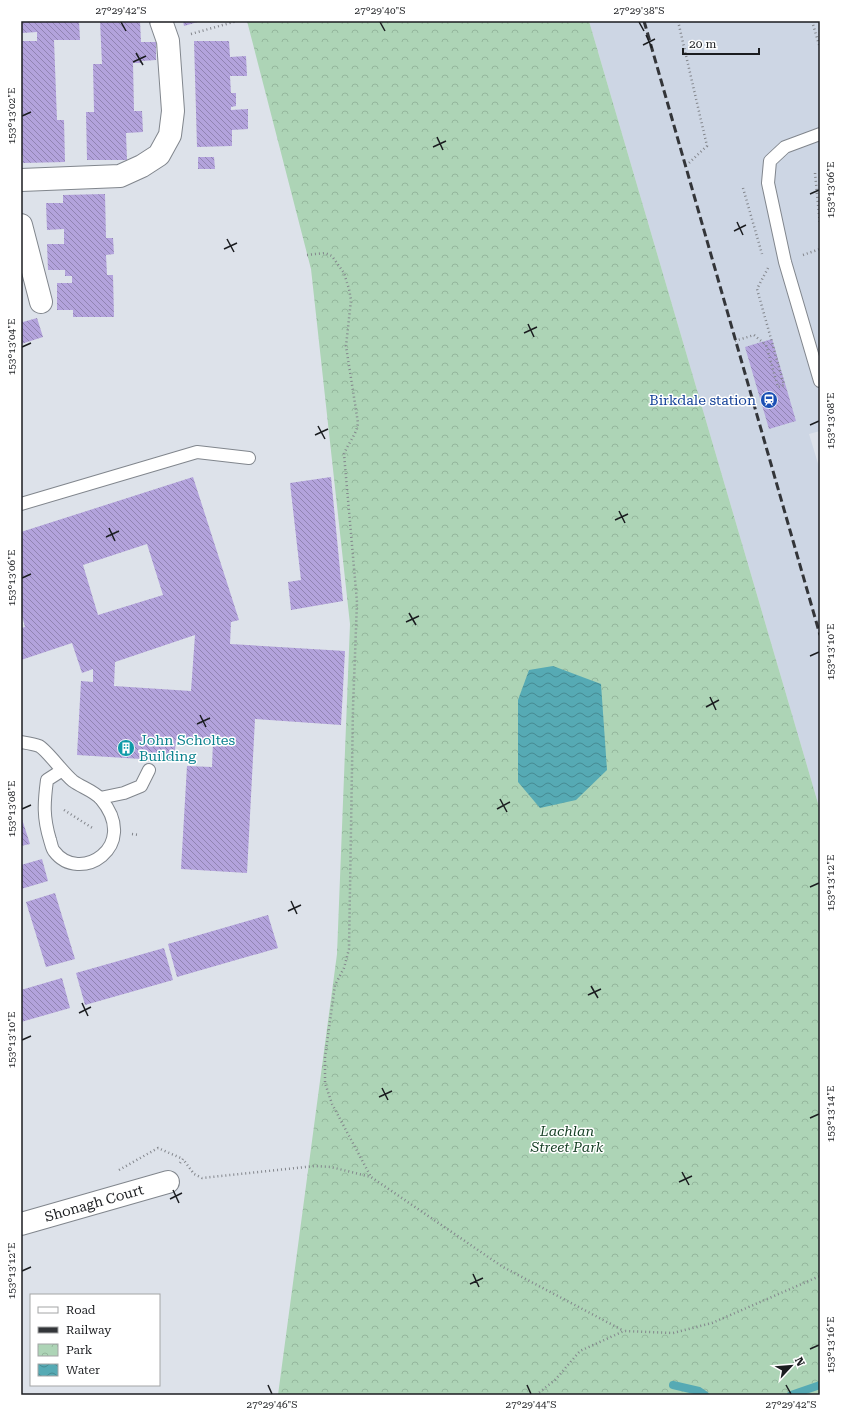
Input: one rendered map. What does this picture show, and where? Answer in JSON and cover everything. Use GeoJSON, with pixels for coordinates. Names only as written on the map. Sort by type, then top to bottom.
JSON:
{"type":"FeatureCollection","features":[{"type":"Feature","properties":{"kind":"street"},"geometry":{"type":"LineString","coordinates":[[21,180],[120,176],[142,166],[159,155],[170,135],[173,111],[168,41],[161,21]]}},
{"type":"Feature","properties":{"kind":"street"},"geometry":{"type":"LineString","coordinates":[[21,225],[41,302]]}},
{"type":"Feature","properties":{"kind":"street","name":"Shonagh Court"},"geometry":{"type":"LineString","coordinates":[[21,1224],[168,1182]]}},
{"type":"Feature","properties":{"kind":"lane"},"geometry":{"type":"LineString","coordinates":[[820,134],[785,147],[770,161],[768,183],[785,262],[820,381]]}},
{"type":"Feature","properties":{"kind":"lane"},"geometry":{"type":"LineString","coordinates":[[21,504],[197,452],[249,458]]}},
{"type":"Feature","properties":{"kind":"lane"},"geometry":{"type":"LineString","coordinates":[[21,742],[40,746],[61,771],[100,798],[112,816],[114,840],[103,856],[84,864],[67,862],[53,851],[44,822],[47,780],[61,771]]}},
{"type":"Feature","properties":{"kind":"lane"},"geometry":{"type":"LineString","coordinates":[[100,798],[124,793],[141,786],[149,770]]}},
{"type":"Feature","properties":{"kind":"path"},"geometry":{"type":"LineString","coordinates":[[168,41],[236,21]]}},
{"type":"Feature","properties":{"kind":"path"},"geometry":{"type":"LineString","coordinates":[[678,21],[707,146],[689,163]]}},
{"type":"Feature","properties":{"kind":"path"},"geometry":{"type":"LineString","coordinates":[[812,21],[820,48]]}},
{"type":"Feature","properties":{"kind":"path"},"geometry":{"type":"LineString","coordinates":[[815,174],[820,225]]}},
{"type":"Feature","properties":{"kind":"path"},"geometry":{"type":"LineString","coordinates":[[743,188],[764,261]]}},
{"type":"Feature","properties":{"kind":"path"},"geometry":{"type":"LineString","coordinates":[[803,255],[820,249]]}},
{"type":"Feature","properties":{"kind":"path"},"geometry":{"type":"LineString","coordinates":[[307,255],[325,253],[332,256],[344,274],[351,300],[346,346],[358,423],[356,435],[347,446],[344,454],[357,602],[353,708],[349,949],[344,968],[335,985],[325,1057],[325,1083],[332,1104],[371,1177]]}},
{"type":"Feature","properties":{"kind":"path"},"geometry":{"type":"LineString","coordinates":[[735,341],[754,335],[766,344],[778,387],[784,385],[757,289],[766,268],[785,262]]}},
{"type":"Feature","properties":{"kind":"path"},"geometry":{"type":"LineString","coordinates":[[45,795],[55,804],[97,831],[139,835]]}},
{"type":"Feature","properties":{"kind":"path"},"geometry":{"type":"LineString","coordinates":[[168,1182],[183,1159],[194,1174],[202,1178],[315,1166],[332,1167],[371,1177],[503,1267],[624,1331],[673,1333],[712,1323],[820,1276]]}},
{"type":"Feature","properties":{"kind":"path"},"geometry":{"type":"LineString","coordinates":[[536,1395],[555,1380],[580,1351],[624,1331]]}},
{"type":"Feature","properties":{"kind":"shaded area"},"geometry":{"type":"Polygon","coordinates":[[[589,21],[818,21],[820,26],[820,431],[809,434],[820,470],[820,810],[589,21]]]}},
{"type":"Feature","properties":{"kind":"green space","name":"Lachlan Street Park"},"geometry":{"type":"Polygon","coordinates":[[[247,21],[589,21],[820,810],[820,1395],[278,1395],[337,954],[350,624],[311,269],[247,21]]]}},
{"type":"Feature","properties":{"kind":"water"},"geometry":{"type":"Polygon","coordinates":[[[553,666],[601,684],[607,770],[576,800],[540,808],[518,782],[518,700],[529,670],[553,666]]]}},
{"type":"Feature","properties":{"kind":"building"},"geometry":{"type":"Polygon","coordinates":[[[21,21],[79,21],[80,40],[54,40],[57,120],[64,120],[65,162],[23,163],[23,155],[21,155],[21,41],[37,41],[37,32],[22,33],[21,21]]]}},
{"type":"Feature","properties":{"kind":"building"},"geometry":{"type":"Polygon","coordinates":[[[100,21],[140,21],[141,42],[156,42],[156,60],[133,63],[134,111],[142,111],[143,132],[126,133],[127,160],[87,160],[86,112],[94,112],[93,64],[102,64],[100,21]]]}},
{"type":"Feature","properties":{"kind":"building"},"geometry":{"type":"Polygon","coordinates":[[[183,21],[201,21],[184,26],[183,21]]]}},
{"type":"Feature","properties":{"kind":"building"},"geometry":{"type":"Polygon","coordinates":[[[194,41],[229,41],[230,57],[246,56],[247,76],[230,76],[231,93],[236,93],[236,106],[231,107],[231,110],[248,109],[248,129],[232,130],[232,146],[197,147],[194,41]]]}},
{"type":"Feature","properties":{"kind":"building"},"geometry":{"type":"Polygon","coordinates":[[[198,157],[214,157],[215,169],[198,169],[198,157]]]}},
{"type":"Feature","properties":{"kind":"building"},"geometry":{"type":"Polygon","coordinates":[[[105,194],[106,238],[113,238],[114,254],[106,255],[107,275],[113,275],[114,317],[73,317],[73,310],[57,310],[57,283],[72,283],[72,276],[65,276],[65,270],[48,270],[47,244],[64,244],[64,229],[47,230],[46,203],[63,203],[63,195],[105,194]]]}},
{"type":"Feature","properties":{"kind":"building"},"geometry":{"type":"Polygon","coordinates":[[[21,317],[23,322],[37,318],[43,337],[21,344],[21,317]]]}},
{"type":"Feature","properties":{"kind":"building"},"geometry":{"type":"Polygon","coordinates":[[[772,339],[796,421],[769,429],[745,347],[772,339]]]}},
{"type":"Feature","properties":{"kind":"building"},"geometry":{"type":"Polygon","coordinates":[[[193,477],[239,620],[231,622],[230,644],[345,651],[341,725],[255,719],[247,873],[181,869],[187,766],[212,767],[213,741],[176,739],[174,761],[77,755],[81,681],[93,682],[93,669],[82,673],[72,643],[21,660],[21,628],[25,627],[21,612],[21,532],[193,477]],[[147,544],[83,565],[98,615],[163,595],[147,544]],[[195,635],[115,662],[114,686],[191,691],[195,635]]]}},
{"type":"Feature","properties":{"kind":"building"},"geometry":{"type":"Polygon","coordinates":[[[331,477],[343,601],[291,610],[288,582],[301,580],[290,483],[331,477]]]}},
{"type":"Feature","properties":{"kind":"building"},"geometry":{"type":"Polygon","coordinates":[[[21,816],[30,844],[21,846],[21,816]]]}},
{"type":"Feature","properties":{"kind":"building"},"geometry":{"type":"Polygon","coordinates":[[[42,859],[48,881],[21,889],[21,865],[42,859]]]}},
{"type":"Feature","properties":{"kind":"building"},"geometry":{"type":"Polygon","coordinates":[[[55,893],[75,959],[46,967],[26,902],[55,893]]]}},
{"type":"Feature","properties":{"kind":"building"},"geometry":{"type":"Polygon","coordinates":[[[268,915],[278,948],[177,977],[168,944],[268,915]]]}},
{"type":"Feature","properties":{"kind":"building"},"geometry":{"type":"Polygon","coordinates":[[[164,948],[173,980],[85,1005],[76,973],[164,948]]]}},
{"type":"Feature","properties":{"kind":"building"},"geometry":{"type":"Polygon","coordinates":[[[62,978],[70,1008],[21,1022],[21,990],[62,978]]]}},
{"type":"Feature","properties":{"kind":"waterway"},"geometry":{"type":"LineString","coordinates":[[673,1385],[699,1391],[705,1395]]}},
{"type":"Feature","properties":{"kind":"waterway"},"geometry":{"type":"LineString","coordinates":[[791,1395],[820,1385]]}},
{"type":"Feature","properties":{"kind":"railway"},"geometry":{"type":"LineString","coordinates":[[644,21],[820,635]]}},
{"type":"Feature","properties":{"kind":"place","name":"Birkdale station"},"geometry":{"type":"Point","coordinates":[769,400]}},
{"type":"Feature","properties":{"kind":"place","name":"John Scholtes Building"},"geometry":{"type":"Point","coordinates":[126,748]}}]}
